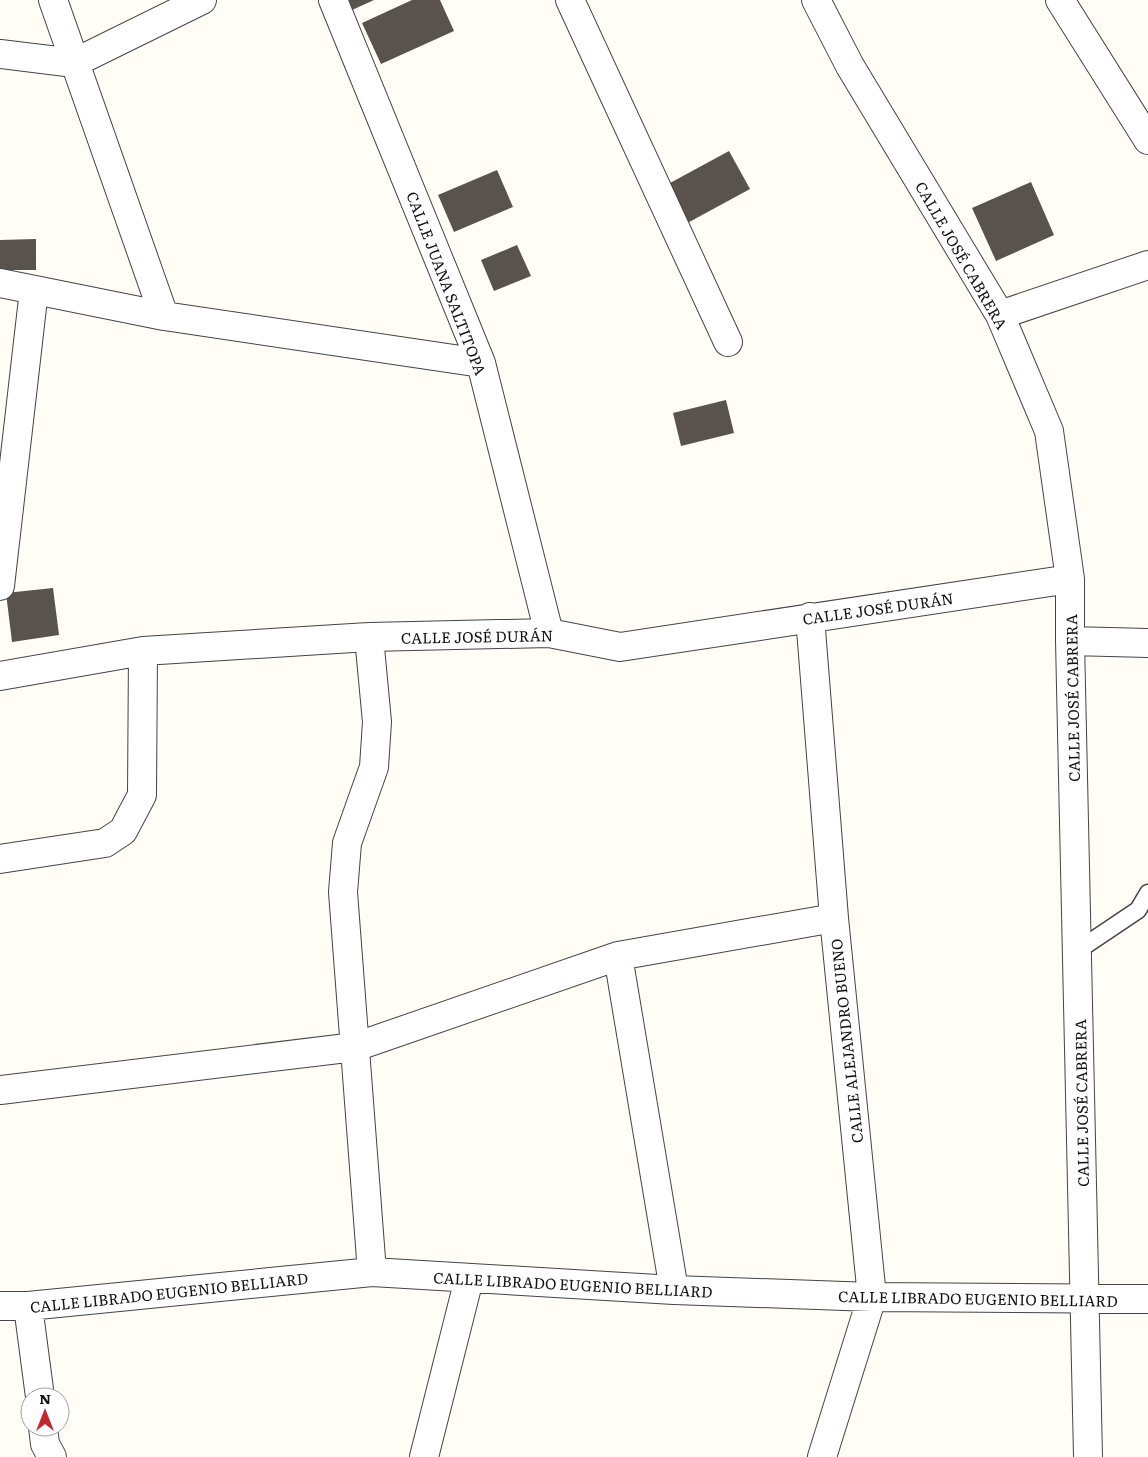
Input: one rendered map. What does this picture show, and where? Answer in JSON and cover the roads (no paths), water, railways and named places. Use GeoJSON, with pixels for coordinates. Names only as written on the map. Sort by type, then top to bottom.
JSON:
{"type":"FeatureCollection","features":[{"type":"Feature","properties":{"kind":"street"},"geometry":{"type":"LineString","coordinates":[[52,0],[164,316]]}},
{"type":"Feature","properties":{"kind":"street"},"geometry":{"type":"LineString","coordinates":[[0,54],[74,63],[202,0]]}},
{"type":"Feature","properties":{"kind":"street","name":"CALLE JUANA SALTITOPA"},"geometry":{"type":"LineString","coordinates":[[333,0],[481,363],[549,633]]}},
{"type":"Feature","properties":{"kind":"street"},"geometry":{"type":"LineString","coordinates":[[570,0],[728,342]]}},
{"type":"Feature","properties":{"kind":"street","name":"CALLE JOSÉ CABRERA"},"geometry":{"type":"LineString","coordinates":[[816,0],[850,66],[1000,315],[1049,431],[1070,579],[1088,1457]]}},
{"type":"Feature","properties":{"kind":"street"},"geometry":{"type":"LineString","coordinates":[[1060,0],[1148,140]]}},
{"type":"Feature","properties":{"kind":"street"},"geometry":{"type":"LineString","coordinates":[[1000,315],[1148,265]]}},
{"type":"Feature","properties":{"kind":"street"},"geometry":{"type":"LineString","coordinates":[[0,283],[164,316],[481,363]]}},
{"type":"Feature","properties":{"kind":"street"},"geometry":{"type":"LineString","coordinates":[[0,586],[34,290]]}},
{"type":"Feature","properties":{"kind":"street","name":"CALLE JOSÉ DURÁN"},"geometry":{"type":"LineString","coordinates":[[0,676],[143,651],[370,637],[549,633],[620,647],[1070,579]]}},
{"type":"Feature","properties":{"kind":"street","name":"CALLE ALEJANDRO BUENO"},"geometry":{"type":"LineString","coordinates":[[810,618],[834,918],[872,1298],[822,1457]]}},
{"type":"Feature","properties":{"kind":"street"},"geometry":{"type":"LineString","coordinates":[[370,637],[377,722],[374,767],[347,843],[343,892],[372,1272]]}},
{"type":"Feature","properties":{"kind":"street"},"geometry":{"type":"LineString","coordinates":[[1070,641],[1148,643]]}},
{"type":"Feature","properties":{"kind":"street"},"geometry":{"type":"LineString","coordinates":[[0,859],[105,843],[123,831],[142,795],[143,651]]}},
{"type":"Feature","properties":{"kind":"street"},"geometry":{"type":"LineString","coordinates":[[0,1090],[355,1047],[618,956],[834,918]]}},
{"type":"Feature","properties":{"kind":"street"},"geometry":{"type":"LineString","coordinates":[[618,956],[674,1290]]}},
{"type":"Feature","properties":{"kind":"street","name":"CALLE LIBRADO EUGENIO BELLIARD"},"geometry":{"type":"LineString","coordinates":[[0,1306],[28,1306],[372,1272],[674,1290],[872,1298],[1148,1299]]}},
{"type":"Feature","properties":{"kind":"street"},"geometry":{"type":"LineString","coordinates":[[424,1457],[469,1278]]}},
{"type":"Feature","properties":{"kind":"street"},"geometry":{"type":"LineString","coordinates":[[28,1306],[39,1387]]}},
{"type":"Feature","properties":{"kind":"street"},"geometry":{"type":"LineString","coordinates":[[44,1437],[45,1444],[52,1457]]}},
{"type":"Feature","properties":{"kind":"lane"},"geometry":{"type":"LineString","coordinates":[[1077,951],[1138,910],[1148,894]]}}]}
